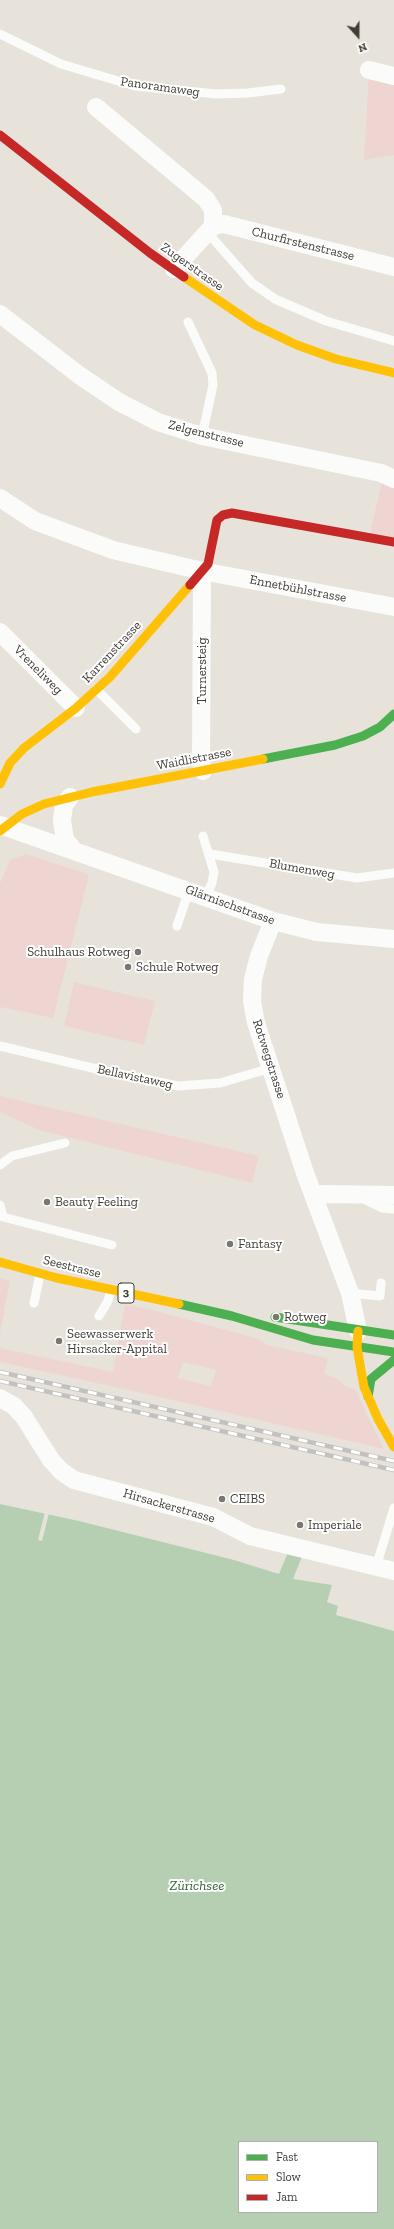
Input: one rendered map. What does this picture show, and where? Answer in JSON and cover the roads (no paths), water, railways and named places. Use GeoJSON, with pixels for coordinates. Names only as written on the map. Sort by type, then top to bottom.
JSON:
{"type":"FeatureCollection","features":[{"type":"Feature","properties":{"kind":"main road","name":"Zugerstrasse"},"geometry":{"type":"LineString","coordinates":[[0,135],[144,248],[216,300],[255,325],[296,345],[336,359],[394,373]]}},
{"type":"Feature","properties":{"kind":"main road","name":"Karrenstrasse"},"geometry":{"type":"LineString","coordinates":[[0,784],[10,763],[24,748],[76,708],[110,677],[208,564],[217,520],[223,515],[232,513],[394,542]]}},
{"type":"Feature","properties":{"kind":"main road","name":"Waidlistrasse"},"geometry":{"type":"LineString","coordinates":[[1,827],[31,809],[70,797],[335,745],[363,736],[380,727],[394,714]]}},
{"type":"Feature","properties":{"kind":"main road","name":"Seestrasse"},"geometry":{"type":"LineString","coordinates":[[0,1262],[232,1316],[313,1340],[358,1339],[394,1335]]}},
{"type":"Feature","properties":{"kind":"main road","name":"Seestrasse"},"geometry":{"type":"LineString","coordinates":[[232,1316],[276,1317],[358,1339],[394,1352]]}},
{"type":"Feature","properties":{"kind":"main road"},"geometry":{"type":"LineString","coordinates":[[358,1339],[362,1375],[368,1397],[394,1446]]}},
{"type":"Feature","properties":{"kind":"main road"},"geometry":{"type":"LineString","coordinates":[[368,1397],[372,1379],[394,1360]]}},
{"type":"Feature","properties":{"kind":"street"},"geometry":{"type":"LineString","coordinates":[[369,70],[394,76]]}},
{"type":"Feature","properties":{"kind":"street"},"geometry":{"type":"LineString","coordinates":[[96,107],[206,199],[213,210],[210,229],[174,269]]}},
{"type":"Feature","properties":{"kind":"street","name":"Churfirstenstrasse"},"geometry":{"type":"LineString","coordinates":[[210,229],[224,224],[394,267]]}},
{"type":"Feature","properties":{"kind":"street","name":"Zelgenstrasse"},"geometry":{"type":"LineString","coordinates":[[0,314],[79,375],[119,402],[158,422],[202,436],[380,473],[394,479]]}},
{"type":"Feature","properties":{"kind":"street","name":"Ennetbühlstrasse"},"geometry":{"type":"LineString","coordinates":[[0,498],[35,521],[113,550],[202,571],[394,607]]}},
{"type":"Feature","properties":{"kind":"street","name":"Turnersteig"},"geometry":{"type":"LineString","coordinates":[[202,571],[201,763],[203,771]]}},
{"type":"Feature","properties":{"kind":"street","name":"Vreneliweg"},"geometry":{"type":"LineString","coordinates":[[0,632],[76,708]]}},
{"type":"Feature","properties":{"kind":"street"},"geometry":{"type":"LineString","coordinates":[[70,797],[64,806],[62,821],[65,840],[72,848]]}},
{"type":"Feature","properties":{"kind":"street","name":"Glärnischstrasse"},"geometry":{"type":"LineString","coordinates":[[1,827],[72,848],[273,921],[317,932],[394,939]]}},
{"type":"Feature","properties":{"kind":"street","name":"Rotwegstrasse"},"geometry":{"type":"LineString","coordinates":[[273,921],[259,956],[253,979],[252,1001],[256,1023],[314,1197],[350,1293],[358,1339]]}},
{"type":"Feature","properties":{"kind":"street"},"geometry":{"type":"LineString","coordinates":[[314,1197],[321,1194],[394,1195]]}},
{"type":"Feature","properties":{"kind":"street","name":"Hirsackerstrasse"},"geometry":{"type":"LineString","coordinates":[[0,1398],[14,1406],[24,1417],[50,1460],[61,1471],[74,1480],[213,1517],[250,1536],[394,1571]]}},
{"type":"Feature","properties":{"kind":"lane","name":"Panoramaweg"},"geometry":{"type":"LineString","coordinates":[[0,34],[61,64],[135,86],[216,94],[248,93],[280,89]]}},
{"type":"Feature","properties":{"kind":"lane"},"geometry":{"type":"LineString","coordinates":[[210,229],[252,283],[275,299],[326,321],[394,341]]}},
{"type":"Feature","properties":{"kind":"lane"},"geometry":{"type":"LineString","coordinates":[[188,322],[212,373],[213,385],[202,436]]}},
{"type":"Feature","properties":{"kind":"lane"},"geometry":{"type":"LineString","coordinates":[[96,689],[136,729]]}},
{"type":"Feature","properties":{"kind":"lane"},"geometry":{"type":"LineString","coordinates":[[203,836],[210,854],[214,872],[212,883],[206,896]]}},
{"type":"Feature","properties":{"kind":"lane","name":"Blumenweg"},"geometry":{"type":"LineString","coordinates":[[210,854],[357,878],[394,874]]}},
{"type":"Feature","properties":{"kind":"lane"},"geometry":{"type":"LineString","coordinates":[[177,926],[189,890]]}},
{"type":"Feature","properties":{"kind":"lane","name":"Bellavistaweg"},"geometry":{"type":"LineString","coordinates":[[0,1046],[105,1071],[178,1086],[220,1083],[270,1068]]}},
{"type":"Feature","properties":{"kind":"lane"},"geometry":{"type":"LineString","coordinates":[[0,1165],[12,1156],[65,1143]]}},
{"type":"Feature","properties":{"kind":"lane"},"geometry":{"type":"LineString","coordinates":[[356,1194],[382,1208],[394,1210]]}},
{"type":"Feature","properties":{"kind":"lane"},"geometry":{"type":"LineString","coordinates":[[0,1205],[3,1217],[112,1245]]}},
{"type":"Feature","properties":{"kind":"lane"},"geometry":{"type":"LineString","coordinates":[[34,1303],[40,1272]]}},
{"type":"Feature","properties":{"kind":"lane"},"geometry":{"type":"LineString","coordinates":[[350,1293],[380,1296],[381,1283]]}},
{"type":"Feature","properties":{"kind":"lane"},"geometry":{"type":"LineString","coordinates":[[99,1316],[108,1301],[111,1289]]}},
{"type":"Feature","properties":{"kind":"lane"},"geometry":{"type":"LineString","coordinates":[[357,1399],[390,1423]]}},
{"type":"Feature","properties":{"kind":"lane"},"geometry":{"type":"LineString","coordinates":[[376,1567],[394,1508]]}},
{"type":"Feature","properties":{"kind":"water","name":"Zürichsee"},"geometry":{"type":"Polygon","coordinates":[[[0,1504],[79,1521],[234,1560],[279,1574],[289,1550],[303,1554],[293,1579],[332,1585],[327,1602],[338,1606],[336,1615],[394,1631],[394,2229],[0,2229],[0,1504]]]}},
{"type":"Feature","properties":{"kind":"railway"},"geometry":{"type":"LineString","coordinates":[[0,1372],[394,1461]]}},
{"type":"Feature","properties":{"kind":"railway"},"geometry":{"type":"LineString","coordinates":[[0,1381],[394,1470]]}},
{"type":"Feature","properties":{"kind":"place","name":"Schulhaus Rotweg"},"geometry":{"type":"Point","coordinates":[138,952]}},
{"type":"Feature","properties":{"kind":"place","name":"Schule Rotweg"},"geometry":{"type":"Point","coordinates":[128,967]}},
{"type":"Feature","properties":{"kind":"place","name":"Beauty Feeling"},"geometry":{"type":"Point","coordinates":[47,1202]}},
{"type":"Feature","properties":{"kind":"place","name":"Fantasy"},"geometry":{"type":"Point","coordinates":[230,1244]}},
{"type":"Feature","properties":{"kind":"place","name":"Rotweg"},"geometry":{"type":"Point","coordinates":[276,1317]}},
{"type":"Feature","properties":{"kind":"place","name":"Seewasserwerk Hirsacker-Appital"},"geometry":{"type":"Point","coordinates":[59,1341]}},
{"type":"Feature","properties":{"kind":"place","name":"CEIBS"},"geometry":{"type":"Point","coordinates":[222,1499]}},
{"type":"Feature","properties":{"kind":"place","name":"Imperiale"},"geometry":{"type":"Point","coordinates":[300,1525]}}]}
